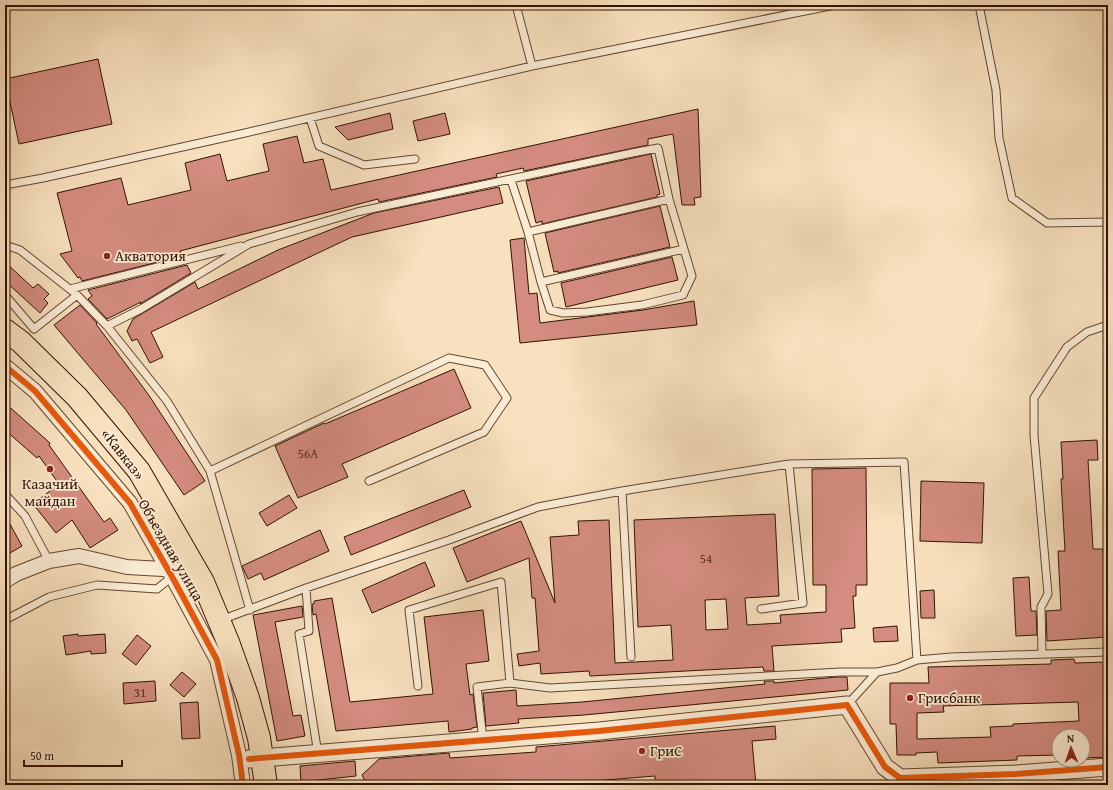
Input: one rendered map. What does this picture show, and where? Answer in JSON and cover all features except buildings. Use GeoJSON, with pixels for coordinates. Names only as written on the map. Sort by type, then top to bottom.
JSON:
{"type":"FeatureCollection","features":[{"type":"Feature","properties":{"kind":"main road","name":"«Кавказ»"},"geometry":{"type":"LineString","coordinates":[[5,330],[21,342],[77,397],[139,471],[203,582],[248,698],[259,738],[253,785]]}},
{"type":"Feature","properties":{"kind":"main road","name":"«Кавказ»"},"geometry":{"type":"LineString","coordinates":[[5,346],[17,355],[84,427],[130,481],[174,572],[195,594],[235,690],[247,740],[266,785]]}},
{"type":"Feature","properties":{"kind":"street","name":"Объездная улица"},"geometry":{"type":"LineString","coordinates":[[5,366],[35,391],[130,504],[174,572],[217,660],[240,755],[243,785]]}},
{"type":"Feature","properties":{"kind":"street"},"geometry":{"type":"LineString","coordinates":[[5,581],[16,574],[48,561],[80,556],[127,567],[174,572]]}},
{"type":"Feature","properties":{"kind":"street"},"geometry":{"type":"LineString","coordinates":[[256,759],[599,731],[847,705],[885,767],[900,778],[1016,777],[1108,767]]}},
{"type":"Feature","properties":{"kind":"lane"},"geometry":{"type":"LineString","coordinates":[[516,5],[532,66]]}},
{"type":"Feature","properties":{"kind":"lane"},"geometry":{"type":"LineString","coordinates":[[5,185],[43,178],[310,118],[532,66],[835,5]]}},
{"type":"Feature","properties":{"kind":"lane"},"geometry":{"type":"LineString","coordinates":[[979,5],[996,90],[999,138],[1012,198],[1047,223],[1108,222]]}},
{"type":"Feature","properties":{"kind":"lane"},"geometry":{"type":"LineString","coordinates":[[310,118],[319,146],[364,164],[415,159]]}},
{"type":"Feature","properties":{"kind":"lane"},"geometry":{"type":"LineString","coordinates":[[70,289],[249,244],[357,212],[658,148],[669,199],[692,276],[683,295],[642,305],[563,313],[550,310],[528,232],[511,180]]}},
{"type":"Feature","properties":{"kind":"lane"},"geometry":{"type":"LineString","coordinates":[[528,232],[669,199]]}},
{"type":"Feature","properties":{"kind":"lane"},"geometry":{"type":"LineString","coordinates":[[108,326],[140,309],[249,244]]}},
{"type":"Feature","properties":{"kind":"lane"},"geometry":{"type":"LineString","coordinates":[[5,245],[20,250],[77,295],[108,326],[167,401],[210,471],[250,610]]}},
{"type":"Feature","properties":{"kind":"lane"},"geometry":{"type":"LineString","coordinates":[[541,282],[684,249]]}},
{"type":"Feature","properties":{"kind":"lane"},"geometry":{"type":"LineString","coordinates":[[5,295],[34,329],[77,295]]}},
{"type":"Feature","properties":{"kind":"lane"},"geometry":{"type":"LineString","coordinates":[[1042,654],[1041,607],[1048,594],[1034,436],[1034,398],[1067,347],[1087,332],[1108,326]]}},
{"type":"Feature","properties":{"kind":"lane"},"geometry":{"type":"LineString","coordinates":[[210,471],[449,358],[486,366],[507,398],[484,432],[369,481]]}},
{"type":"Feature","properties":{"kind":"lane"},"geometry":{"type":"LineString","coordinates":[[219,621],[306,588],[449,540],[538,507],[622,491],[789,464],[904,462],[917,660]]}},
{"type":"Feature","properties":{"kind":"lane"},"geometry":{"type":"LineString","coordinates":[[761,609],[803,602],[789,464]]}},
{"type":"Feature","properties":{"kind":"lane"},"geometry":{"type":"LineString","coordinates":[[622,491],[631,656]]}},
{"type":"Feature","properties":{"kind":"lane"},"geometry":{"type":"LineString","coordinates":[[5,494],[25,516],[48,561]]}},
{"type":"Feature","properties":{"kind":"lane"},"geometry":{"type":"LineString","coordinates":[[5,620],[49,597],[97,585],[157,589],[174,572]]}},
{"type":"Feature","properties":{"kind":"lane"},"geometry":{"type":"LineString","coordinates":[[418,686],[409,610],[501,582],[510,682]]}},
{"type":"Feature","properties":{"kind":"lane"},"geometry":{"type":"LineString","coordinates":[[306,588],[309,631],[299,634],[318,754]]}},
{"type":"Feature","properties":{"kind":"lane"},"geometry":{"type":"LineString","coordinates":[[483,740],[477,686],[510,682],[550,688],[841,672],[878,672],[897,668],[917,660],[1108,652]]}},
{"type":"Feature","properties":{"kind":"lane"},"geometry":{"type":"LineString","coordinates":[[847,705],[878,672]]}},
{"type":"Feature","properties":{"kind":"cycle path"},"geometry":{"type":"LineString","coordinates":[[5,366],[35,391],[130,503],[175,582],[217,660],[239,755],[243,785]]}},
{"type":"Feature","properties":{"kind":"cycle path"},"geometry":{"type":"LineString","coordinates":[[249,759],[599,731],[847,705],[885,767],[900,778],[1016,774],[1108,767]]}},
{"type":"Feature","properties":{"kind":"place","name":"Акватория"},"geometry":{"type":"Point","coordinates":[107,256]}},
{"type":"Feature","properties":{"kind":"place","name":"Казачий майдан"},"geometry":{"type":"Point","coordinates":[50,469]}},
{"type":"Feature","properties":{"kind":"place","name":"Грисбанк"},"geometry":{"type":"Point","coordinates":[910,698]}},
{"type":"Feature","properties":{"kind":"place","name":"ГриС"},"geometry":{"type":"Point","coordinates":[642,751]}}]}
